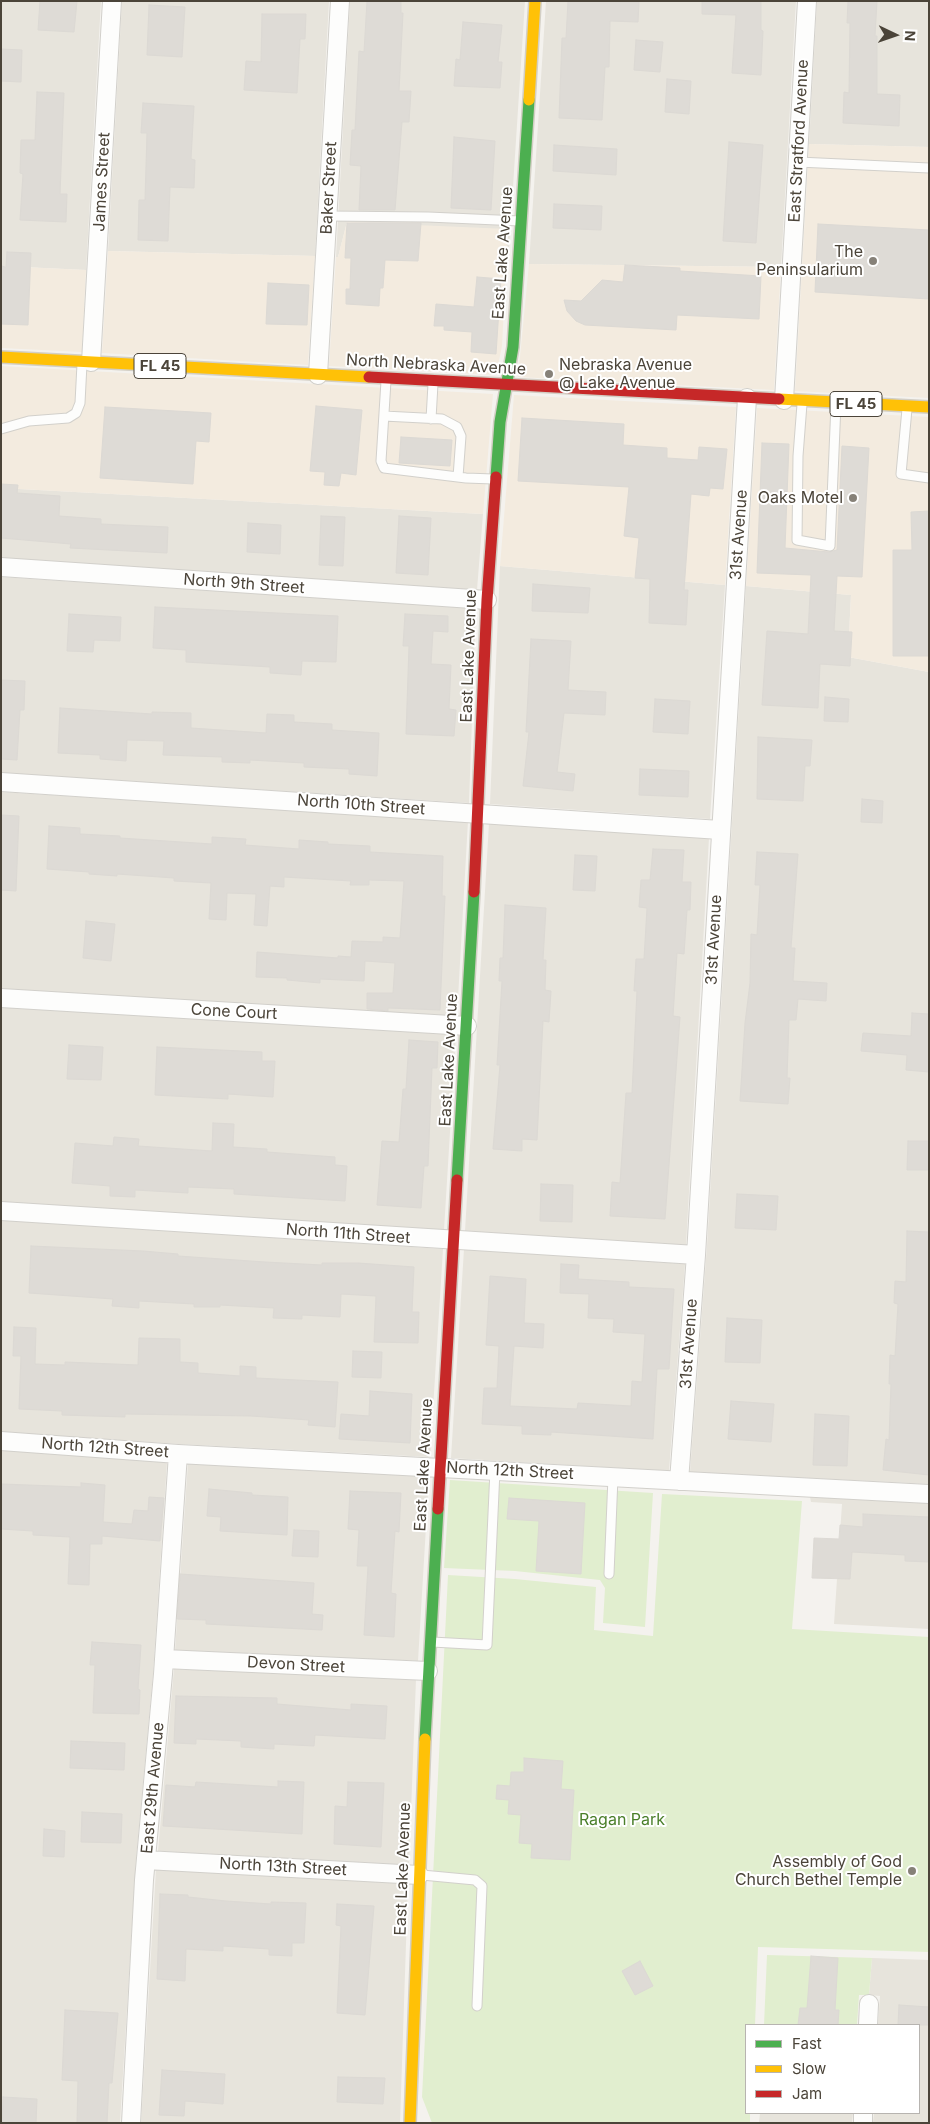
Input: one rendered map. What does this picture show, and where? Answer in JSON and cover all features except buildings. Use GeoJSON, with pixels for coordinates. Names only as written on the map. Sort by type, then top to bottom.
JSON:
{"type":"FeatureCollection","features":[{"type":"Feature","properties":{"kind":"street","name":"James Street"},"geometry":{"type":"LineString","coordinates":[[87,362],[112,1]]}},
{"type":"Feature","properties":{"kind":"street","name":"Baker Street"},"geometry":{"type":"LineString","coordinates":[[318,375],[340,1]]}},
{"type":"Feature","properties":{"kind":"street","name":"East Lake Avenue"},"geometry":{"type":"LineString","coordinates":[[410,2123],[428,1671],[479,813],[487,600],[500,422],[513,348],[535,1]]}},
{"type":"Feature","properties":{"kind":"street","name":"East Stratford Avenue"},"geometry":{"type":"LineString","coordinates":[[784,400],[807,1]]}},
{"type":"Feature","properties":{"kind":"street","name":"North Nebraska Avenue"},"geometry":{"type":"LineString","coordinates":[[1,356],[386,379],[929,407]]}},
{"type":"Feature","properties":{"kind":"street","name":"31st Avenue"},"geometry":{"type":"LineString","coordinates":[[679,1481],[696,1255],[747,398]]}},
{"type":"Feature","properties":{"kind":"street","name":"North 9th Street"},"geometry":{"type":"LineString","coordinates":[[1,567],[487,600]]}},
{"type":"Feature","properties":{"kind":"street","name":"North 10th Street"},"geometry":{"type":"LineString","coordinates":[[1,782],[720,830]]}},
{"type":"Feature","properties":{"kind":"street","name":"Cone Court"},"geometry":{"type":"LineString","coordinates":[[1,998],[467,1026]]}},
{"type":"Feature","properties":{"kind":"street","name":"North 11th Street"},"geometry":{"type":"LineString","coordinates":[[1,1211],[696,1255]]}},
{"type":"Feature","properties":{"kind":"street","name":"North 12th Street"},"geometry":{"type":"LineString","coordinates":[[1,1441],[178,1454],[929,1494]]}},
{"type":"Feature","properties":{"kind":"street","name":"East 29th Avenue"},"geometry":{"type":"LineString","coordinates":[[130,2123],[146,1860],[164,1659],[178,1454]]}},
{"type":"Feature","properties":{"kind":"street","name":"Devon Street"},"geometry":{"type":"LineString","coordinates":[[164,1659],[428,1671]]}},
{"type":"Feature","properties":{"kind":"street","name":"North 13th Street"},"geometry":{"type":"LineString","coordinates":[[146,1860],[419,1875]]}},
{"type":"Feature","properties":{"kind":"street"},"geometry":{"type":"LineString","coordinates":[[868,2024],[869,2004]]}},
{"type":"Feature","properties":{"kind":"lane"},"geometry":{"type":"LineString","coordinates":[[798,162],[929,168]]}},
{"type":"Feature","properties":{"kind":"lane"},"geometry":{"type":"LineString","coordinates":[[328,216],[428,217],[522,222]]}},
{"type":"Feature","properties":{"kind":"lane"},"geometry":{"type":"LineString","coordinates":[[1,429],[29,421],[68,418],[76,412],[80,403],[87,362]]}},
{"type":"Feature","properties":{"kind":"lane"},"geometry":{"type":"LineString","coordinates":[[386,379],[381,461],[384,468],[458,477],[496,479]]}},
{"type":"Feature","properties":{"kind":"lane"},"geometry":{"type":"LineString","coordinates":[[431,419],[433,381]]}},
{"type":"Feature","properties":{"kind":"lane"},"geometry":{"type":"LineString","coordinates":[[802,401],[798,456],[797,540],[824,546],[830,546],[836,403]]}},
{"type":"Feature","properties":{"kind":"lane"},"geometry":{"type":"LineString","coordinates":[[907,406],[902,474],[929,478]]}},
{"type":"Feature","properties":{"kind":"lane"},"geometry":{"type":"LineString","coordinates":[[384,416],[442,419],[457,427],[461,436],[458,477]]}},
{"type":"Feature","properties":{"kind":"lane"},"geometry":{"type":"LineString","coordinates":[[430,1642],[487,1645],[495,1470]]}},
{"type":"Feature","properties":{"kind":"lane"},"geometry":{"type":"LineString","coordinates":[[610,1574],[613,1477]]}},
{"type":"Feature","properties":{"kind":"lane"},"geometry":{"type":"LineString","coordinates":[[419,1875],[475,1880],[482,1886],[477,2006]]}},
{"type":"Feature","properties":{"kind":"shaded area"},"geometry":{"type":"Polygon","coordinates":[[[1,1],[101,1],[86,270],[1,266],[1,1]]]}},
{"type":"Feature","properties":{"kind":"shaded area"},"geometry":{"type":"Polygon","coordinates":[[[122,1],[329,1],[315,256],[108,251],[122,1]]]}},
{"type":"Feature","properties":{"kind":"shaded area"},"geometry":{"type":"Polygon","coordinates":[[[350,1],[525,1],[508,264],[347,222],[338,257],[336,257],[350,1]]]}},
{"type":"Feature","properties":{"kind":"shaded area"},"geometry":{"type":"Polygon","coordinates":[[[546,1],[796,1],[781,267],[529,264],[546,1]]]}},
{"type":"Feature","properties":{"kind":"shaded area"},"geometry":{"type":"Polygon","coordinates":[[[817,1],[929,1],[929,147],[809,144],[817,1]]]}},
{"type":"Feature","properties":{"kind":"shaded area"},"geometry":{"type":"Polygon","coordinates":[[[809,144],[929,147],[929,398],[795,391],[809,144]]]}},
{"type":"Feature","properties":{"kind":"shaded area"},"geometry":{"type":"Polygon","coordinates":[[[347,222],[508,229],[502,346],[496,375],[329,366],[336,257],[338,257],[347,222]]]}},
{"type":"Feature","properties":{"kind":"shaded area"},"geometry":{"type":"Polygon","coordinates":[[[108,251],[315,256],[308,365],[102,353],[108,251]]]}},
{"type":"Feature","properties":{"kind":"shaded area"},"geometry":{"type":"Polygon","coordinates":[[[529,264],[781,267],[774,390],[518,377],[529,264]]]}},
{"type":"Feature","properties":{"kind":"shaded area"},"geometry":{"type":"Polygon","coordinates":[[[1,266],[86,270],[82,352],[1,348],[1,266]]]}},
{"type":"Feature","properties":{"kind":"shaded area"},"geometry":{"type":"Polygon","coordinates":[[[1,366],[493,394],[483,514],[1,488],[1,366]]]}},
{"type":"Feature","properties":{"kind":"shaded area"},"geometry":{"type":"Polygon","coordinates":[[[514,395],[736,407],[725,585],[500,566],[514,395]]]}},
{"type":"Feature","properties":{"kind":"shaded area"},"geometry":{"type":"Polygon","coordinates":[[[757,408],[929,417],[929,672],[848,657],[851,595],[746,586],[757,408]]]}},
{"type":"Feature","properties":{"kind":"shaded area"},"geometry":{"type":"Polygon","coordinates":[[[1,488],[483,514],[477,590],[1,558],[1,488]]]}},
{"type":"Feature","properties":{"kind":"shaded area"},"geometry":{"type":"Polygon","coordinates":[[[500,566],[725,585],[710,819],[490,804],[500,566]]]}},
{"type":"Feature","properties":{"kind":"shaded area"},"geometry":{"type":"Polygon","coordinates":[[[1,577],[476,608],[469,803],[1,773],[1,577]]]}},
{"type":"Feature","properties":{"kind":"shaded area"},"geometry":{"type":"Polygon","coordinates":[[[746,586],[851,595],[848,657],[929,672],[929,1484],[690,1472],[707,1246],[746,586]]]}},
{"type":"Feature","properties":{"kind":"shaded area"},"geometry":{"type":"Polygon","coordinates":[[[1,792],[468,821],[457,1016],[1,989],[1,792]]]}},
{"type":"Feature","properties":{"kind":"shaded area"},"geometry":{"type":"Polygon","coordinates":[[[489,823],[709,838],[686,1245],[465,1231],[489,823]]]}},
{"type":"Feature","properties":{"kind":"shaded area"},"geometry":{"type":"Polygon","coordinates":[[[1,1007],[456,1034],[444,1230],[1,1202],[1,1007]]]}},
{"type":"Feature","properties":{"kind":"shaded area"},"geometry":{"type":"Polygon","coordinates":[[[1,1220],[443,1249],[430,1457],[179,1444],[1,1432],[1,1220]]]}},
{"type":"Feature","properties":{"kind":"shaded area"},"geometry":{"type":"Polygon","coordinates":[[[464,1249],[685,1264],[669,1471],[451,1458],[464,1249]]]}},
{"type":"Feature","properties":{"kind":"shaded area"},"geometry":{"type":"Polygon","coordinates":[[[1,1450],[167,1462],[153,1674],[136,1859],[120,2123],[1,2123],[1,1450]]]}},
{"type":"Feature","properties":{"kind":"shaded area"},"geometry":{"type":"Polygon","coordinates":[[[188,1463],[429,1476],[418,1661],[175,1651],[188,1463]]]}},
{"type":"Feature","properties":{"kind":"shaded area"},"geometry":{"type":"Polygon","coordinates":[[[810,1497],[929,1503],[929,1629],[834,1624],[842,1504],[811,1502],[810,1497]]]}},
{"type":"Feature","properties":{"kind":"shaded area"},"geometry":{"type":"Polygon","coordinates":[[[174,1669],[416,1679],[409,1865],[158,1851],[174,1669]]]}},
{"type":"Feature","properties":{"kind":"shaded area"},"geometry":{"type":"Polygon","coordinates":[[[156,1869],[408,1884],[400,2123],[141,2123],[156,1869]]]}},
{"type":"Feature","properties":{"kind":"shaded area"},"geometry":{"type":"Polygon","coordinates":[[[872,1958],[929,1960],[929,2123],[873,2123],[874,2114],[920,2114],[920,2024],[878,2024],[880,1996],[869,1995],[872,1958]]]}},
{"type":"Feature","properties":{"kind":"shaded area"},"geometry":{"type":"Polygon","coordinates":[[[760,2114],[853,2114],[852,2123],[759,2123],[760,2114]]]}},
{"type":"Feature","properties":{"kind":"green space"},"geometry":{"type":"Polygon","coordinates":[[[450,1480],[653,1493],[645,1627],[603,1623],[605,1588],[600,1580],[515,1571],[444,1568],[450,1480]]]}},
{"type":"Feature","properties":{"kind":"green space","name":"Ragan Park"},"geometry":{"type":"Polygon","coordinates":[[[662,1494],[802,1501],[792,1629],[929,1637],[929,1952],[758,1947],[755,2024],[745,2024],[745,2114],[750,2114],[750,2123],[432,2123],[422,2097],[448,1575],[596,1587],[594,1630],[653,1636],[662,1494]]]}},
{"type":"Feature","properties":{"kind":"green space"},"geometry":{"type":"Polygon","coordinates":[[[767,1955],[872,1958],[869,1995],[859,1995],[857,2024],[764,2024],[767,1955]]]}},
{"type":"Feature","properties":{"kind":"traffic: fast"},"geometry":{"type":"LineString","coordinates":[[496,477],[500,422],[513,347],[529,100]]}},
{"type":"Feature","properties":{"kind":"traffic: fast"},"geometry":{"type":"LineString","coordinates":[[457,1180],[474,892]]}},
{"type":"Feature","properties":{"kind":"traffic: fast"},"geometry":{"type":"LineString","coordinates":[[425,1739],[438,1509]]}},
{"type":"Feature","properties":{"kind":"traffic: slow"},"geometry":{"type":"LineString","coordinates":[[529,100],[535,1]]}},
{"type":"Feature","properties":{"kind":"traffic: slow"},"geometry":{"type":"LineString","coordinates":[[1,357],[369,377]]}},
{"type":"Feature","properties":{"kind":"traffic: slow"},"geometry":{"type":"LineString","coordinates":[[779,399],[929,407]]}},
{"type":"Feature","properties":{"kind":"traffic: slow"},"geometry":{"type":"LineString","coordinates":[[410,2123],[425,1739]]}},
{"type":"Feature","properties":{"kind":"traffic: jam"},"geometry":{"type":"LineString","coordinates":[[369,377],[779,399]]}},
{"type":"Feature","properties":{"kind":"traffic: jam"},"geometry":{"type":"LineString","coordinates":[[474,892],[487,600],[496,477]]}},
{"type":"Feature","properties":{"kind":"traffic: jam"},"geometry":{"type":"LineString","coordinates":[[438,1509],[457,1180]]}},
{"type":"Feature","properties":{"kind":"place","name":"The Peninsularium"},"geometry":{"type":"Point","coordinates":[873,261]}},
{"type":"Feature","properties":{"kind":"place","name":"Nebraska Avenue @ Lake Avenue"},"geometry":{"type":"Point","coordinates":[549,374]}},
{"type":"Feature","properties":{"kind":"place","name":"Oaks Motel"},"geometry":{"type":"Point","coordinates":[853,498]}},
{"type":"Feature","properties":{"kind":"place","name":"Assembly of God Church Bethel Temple"},"geometry":{"type":"Point","coordinates":[912,1871]}}]}
